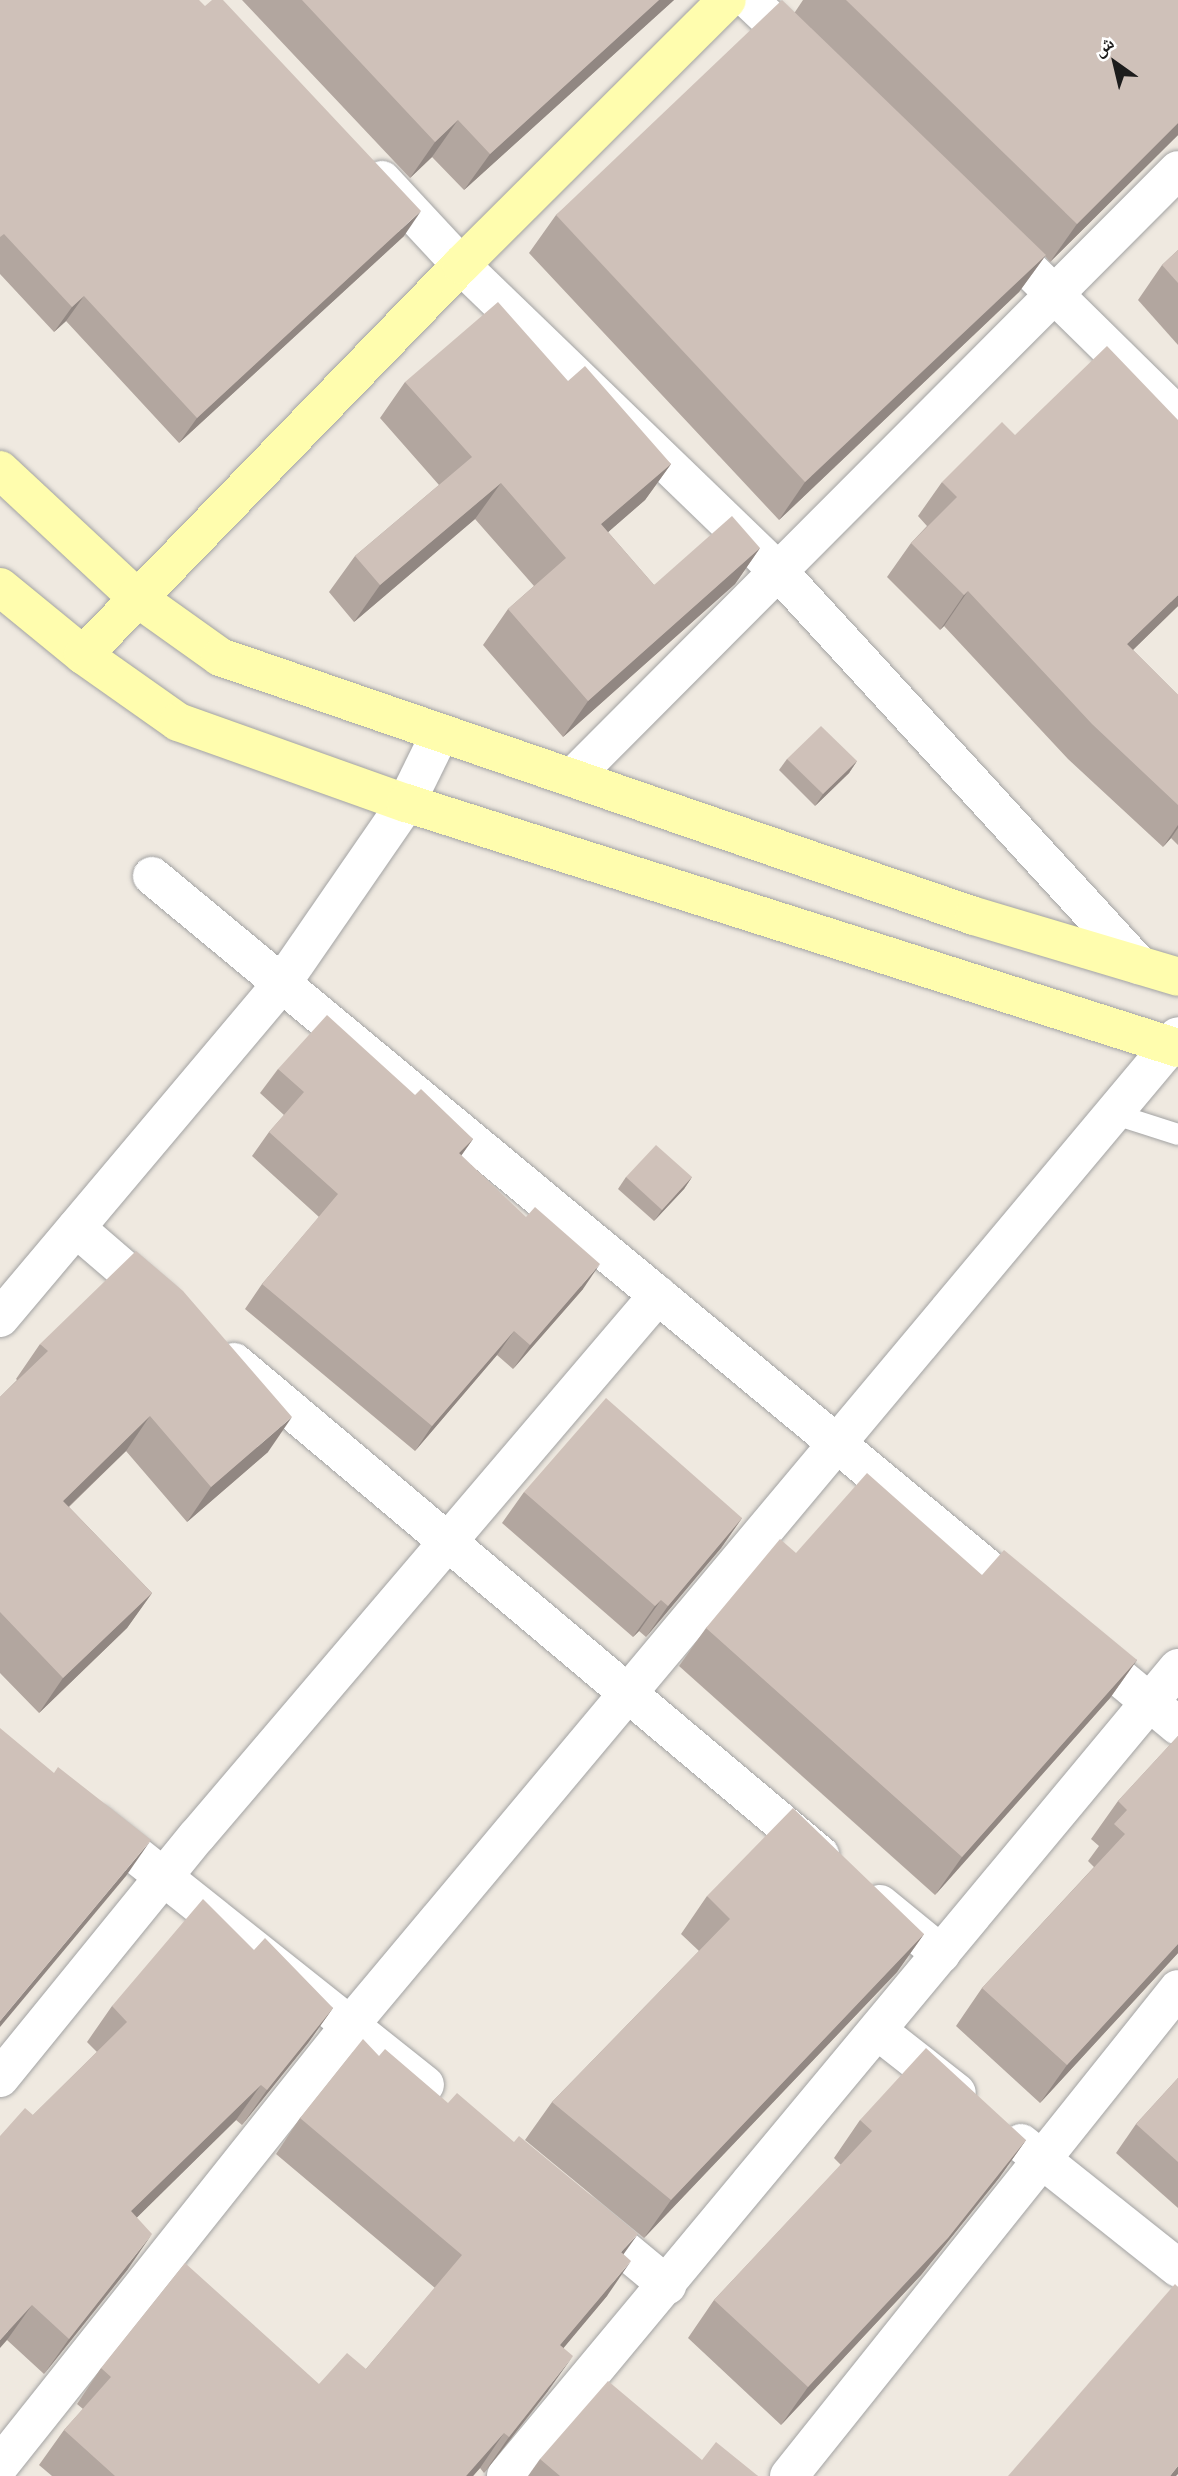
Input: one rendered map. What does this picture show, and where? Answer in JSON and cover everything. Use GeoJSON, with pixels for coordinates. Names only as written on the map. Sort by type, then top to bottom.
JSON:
{"type":"FeatureCollection","features":[{"type":"Feature","properties":{"kind":"main road"},"geometry":{"type":"LineString","coordinates":[[83,655],[136,597],[461,265],[727,0]]}},
{"type":"Feature","properties":{"kind":"main road"},"geometry":{"type":"LineString","coordinates":[[0,470],[136,597],[220,657],[974,916],[1178,977]]}},
{"type":"Feature","properties":{"kind":"main road"},"geometry":{"type":"LineString","coordinates":[[0,587],[83,655],[178,722],[407,803],[1175,1043]]}},
{"type":"Feature","properties":{"kind":"street"},"geometry":{"type":"LineString","coordinates":[[750,0],[828,76]]}},
{"type":"Feature","properties":{"kind":"street"},"geometry":{"type":"LineString","coordinates":[[356,153],[461,265],[779,572],[1139,965]]}},
{"type":"Feature","properties":{"kind":"street"},"geometry":{"type":"LineString","coordinates":[[572,778],[1178,170]]}},
{"type":"Feature","properties":{"kind":"street"},"geometry":{"type":"LineString","coordinates":[[966,209],[1178,416]]}},
{"type":"Feature","properties":{"kind":"street"},"geometry":{"type":"LineString","coordinates":[[0,1318],[282,984],[407,803],[440,734]]}},
{"type":"Feature","properties":{"kind":"street"},"geometry":{"type":"LineString","coordinates":[[152,876],[1164,1714]]}},
{"type":"Feature","properties":{"kind":"street"},"geometry":{"type":"LineString","coordinates":[[0,2465],[351,2024],[1112,1113],[1175,1043]]}},
{"type":"Feature","properties":{"kind":"street"},"geometry":{"type":"LineString","coordinates":[[76,1228],[627,1695],[941,1954]]}},
{"type":"Feature","properties":{"kind":"street"},"geometry":{"type":"LineString","coordinates":[[0,2078],[164,1876],[658,1295]]}},
{"type":"Feature","properties":{"kind":"street"},"geometry":{"type":"LineString","coordinates":[[506,2476],[941,1954],[1164,1714],[1178,1668]]}},
{"type":"Feature","properties":{"kind":"street"},"geometry":{"type":"LineString","coordinates":[[65,1800],[351,2024],[456,2110]]}},
{"type":"Feature","properties":{"kind":"street"},"geometry":{"type":"LineString","coordinates":[[789,2476],[1040,2158],[1178,1989]]}},
{"type":"Feature","properties":{"kind":"street"},"geometry":{"type":"LineString","coordinates":[[878,2031],[1178,2268]]}},
{"type":"Feature","properties":{"kind":"street"},"geometry":{"type":"LineString","coordinates":[[562,2197],[667,2284]]}},
{"type":"Feature","properties":{"kind":"street"},"geometry":{"type":"LineString","coordinates":[[594,2372],[625,2398]]}},
{"type":"Feature","properties":{"kind":"lane"},"geometry":{"type":"LineString","coordinates":[[1112,1113],[1178,1134]]}},
{"type":"Feature","properties":{"kind":"building"},"geometry":{"type":"Polygon","coordinates":[[[0,0],[199,0],[205,6],[212,0],[223,0],[421,211],[197,418],[84,296],[72,307],[4,234],[0,237],[0,0]]]}},
{"type":"Feature","properties":{"kind":"building"},"geometry":{"type":"Polygon","coordinates":[[[302,0],[659,0],[490,154],[458,120],[435,142],[302,0]]]}},
{"type":"Feature","properties":{"kind":"building"},"geometry":{"type":"Polygon","coordinates":[[[782,0],[1046,255],[805,482],[556,215],[782,0]]]}},
{"type":"Feature","properties":{"kind":"building"},"geometry":{"type":"Polygon","coordinates":[[[846,0],[1178,0],[1178,123],[1077,224],[846,0]]]}},
{"type":"Feature","properties":{"kind":"building"},"geometry":{"type":"Polygon","coordinates":[[[1178,250],[1178,283],[1162,265],[1178,250]]]}},
{"type":"Feature","properties":{"kind":"building"},"geometry":{"type":"Polygon","coordinates":[[[498,302],[568,381],[585,366],[671,464],[601,524],[654,585],[732,516],[760,548],[588,701],[508,609],[566,558],[501,483],[380,585],[355,556],[472,457],[405,382],[498,302]]]}},
{"type":"Feature","properties":{"kind":"building"},"geometry":{"type":"Polygon","coordinates":[[[1107,346],[1178,420],[1178,595],[1127,644],[1178,695],[1178,805],[1092,724],[968,591],[964,595],[911,543],[957,497],[942,482],[1002,422],[1015,435],[1107,346]]]}},
{"type":"Feature","properties":{"kind":"building"},"geometry":{"type":"Polygon","coordinates":[[[821,726],[857,761],[823,794],[787,759],[821,726]]]}},
{"type":"Feature","properties":{"kind":"building"},"geometry":{"type":"Polygon","coordinates":[[[327,1015],[415,1095],[421,1089],[473,1139],[459,1153],[526,1217],[535,1207],[600,1264],[530,1345],[514,1331],[432,1426],[262,1284],[338,1194],[269,1132],[304,1092],[278,1069],[327,1015]]]}},
{"type":"Feature","properties":{"kind":"building"},"geometry":{"type":"Polygon","coordinates":[[[656,1145],[692,1177],[662,1210],[626,1177],[656,1145]]]}},
{"type":"Feature","properties":{"kind":"building"},"geometry":{"type":"Polygon","coordinates":[[[136,1251],[183,1291],[292,1417],[211,1487],[150,1416],[63,1501],[152,1593],[63,1678],[0,1612],[0,1397],[48,1351],[40,1344],[136,1251]]]}},
{"type":"Feature","properties":{"kind":"building"},"geometry":{"type":"Polygon","coordinates":[[[606,1398],[742,1518],[668,1606],[661,1600],[655,1606],[524,1492],[606,1398]]]}},
{"type":"Feature","properties":{"kind":"building"},"geometry":{"type":"Polygon","coordinates":[[[867,1473],[982,1575],[1004,1550],[1137,1660],[962,1857],[706,1628],[780,1539],[796,1553],[867,1473]]]}},
{"type":"Feature","properties":{"kind":"building"},"geometry":{"type":"Polygon","coordinates":[[[0,1728],[54,1773],[58,1767],[151,1840],[0,2021],[0,1728]]]}},
{"type":"Feature","properties":{"kind":"building"},"geometry":{"type":"Polygon","coordinates":[[[1178,1736],[1178,1944],[1067,2065],[982,1988],[1125,1834],[1114,1824],[1127,1810],[1118,1801],[1178,1736]]]}},
{"type":"Feature","properties":{"kind":"building"},"geometry":{"type":"Polygon","coordinates":[[[793,1808],[924,1934],[671,2200],[552,2102],[730,1919],[707,1896],[793,1808]]]}},
{"type":"Feature","properties":{"kind":"building"},"geometry":{"type":"Polygon","coordinates":[[[203,1899],[254,1950],[265,1938],[333,2008],[267,2090],[261,2085],[131,2211],[152,2234],[69,2339],[32,2305],[0,2340],[0,2136],[25,2108],[33,2115],[127,2022],[112,2006],[203,1899]]]}},
{"type":"Feature","properties":{"kind":"building"},"geometry":{"type":"Polygon","coordinates":[[[363,2039],[379,2056],[385,2049],[448,2103],[457,2093],[514,2142],[519,2136],[638,2234],[621,2252],[631,2261],[560,2345],[573,2356],[509,2437],[504,2433],[466,2476],[115,2476],[64,2430],[111,2377],[101,2368],[185,2263],[319,2384],[347,2353],[366,2369],[462,2255],[300,2118],[363,2039]]]}},
{"type":"Feature","properties":{"kind":"building"},"geometry":{"type":"Polygon","coordinates":[[[926,2048],[1026,2140],[948,2238],[808,2387],[714,2300],[872,2131],[860,2120],[926,2048]]]}},
{"type":"Feature","properties":{"kind":"building"},"geometry":{"type":"Polygon","coordinates":[[[1178,2078],[1178,2162],[1136,2124],[1178,2078]]]}},
{"type":"Feature","properties":{"kind":"building"},"geometry":{"type":"Polygon","coordinates":[[[1175,2284],[1178,2287],[1178,2466],[1170,2476],[1008,2476],[1175,2284]]]}},
{"type":"Feature","properties":{"kind":"building"},"geometry":{"type":"Polygon","coordinates":[[[608,2381],[702,2460],[716,2442],[758,2476],[560,2476],[540,2459],[608,2381]]]}}]}
